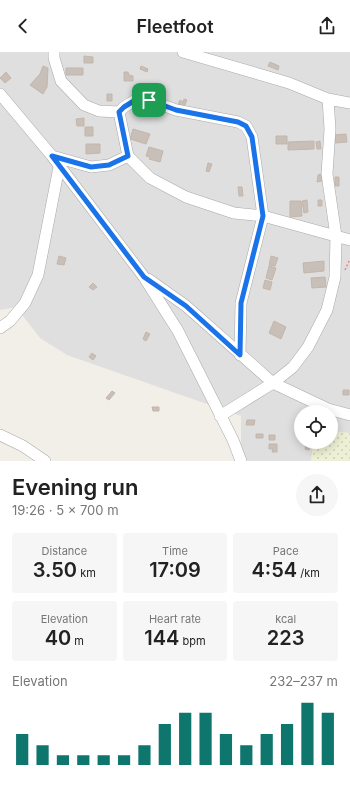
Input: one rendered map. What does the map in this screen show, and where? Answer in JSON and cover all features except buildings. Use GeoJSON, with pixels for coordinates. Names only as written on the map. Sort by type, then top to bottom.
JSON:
{"type":"FeatureCollection","features":[{"type":"Feature","properties":{"kind":"street"},"geometry":{"type":"LineString","coordinates":[[54,52],[61,81],[84,105],[99,111],[119,112],[137,99],[149,100],[176,110],[238,122],[246,126],[252,137],[263,216],[241,303],[240,355]]}},
{"type":"Feature","properties":{"kind":"street"},"geometry":{"type":"LineString","coordinates":[[182,52],[206,55],[289,83],[328,99],[350,104]]}},
{"type":"Feature","properties":{"kind":"street"},"geometry":{"type":"LineString","coordinates":[[0,94],[52,156],[144,277],[178,331],[233,440],[241,461]]}},
{"type":"Feature","properties":{"kind":"street"},"geometry":{"type":"LineString","coordinates":[[220,416],[273,383],[293,367],[304,352],[326,310],[335,277],[336,236],[327,174],[330,129],[328,99]]}},
{"type":"Feature","properties":{"kind":"street"},"geometry":{"type":"LineString","coordinates":[[119,112],[128,156],[150,178],[186,197],[234,213],[263,216],[350,240]]}},
{"type":"Feature","properties":{"kind":"street"},"geometry":{"type":"LineString","coordinates":[[52,156],[91,167],[109,165],[128,156]]}},
{"type":"Feature","properties":{"kind":"street"},"geometry":{"type":"LineString","coordinates":[[0,328],[10,321],[26,303],[38,275],[60,167]]}},
{"type":"Feature","properties":{"kind":"street"},"geometry":{"type":"LineString","coordinates":[[144,277],[186,306],[273,383],[328,409],[350,415]]}},
{"type":"Feature","properties":{"kind":"street"},"geometry":{"type":"LineString","coordinates":[[0,435],[23,446],[45,461]]}},
{"type":"Feature","properties":{"kind":"shaded area"},"geometry":{"type":"Polygon","coordinates":[[[0,52],[350,52],[350,461],[241,461],[241,416],[67,355],[40,338],[16,307],[0,310],[0,52]]]}},
{"type":"Feature","properties":{"kind":"green space"},"geometry":{"type":"Polygon","coordinates":[[[338,432],[350,433],[350,461],[311,461],[312,449],[338,449],[338,432]]]}},
{"type":"Feature","properties":{"kind":"route"},"geometry":{"type":"LineString","coordinates":[[137,99],[149,100],[176,110],[238,122],[246,126],[252,137],[263,216],[241,303],[240,355],[186,306],[144,277],[52,156],[91,167],[109,165],[128,156],[119,112],[137,99]]}}]}
